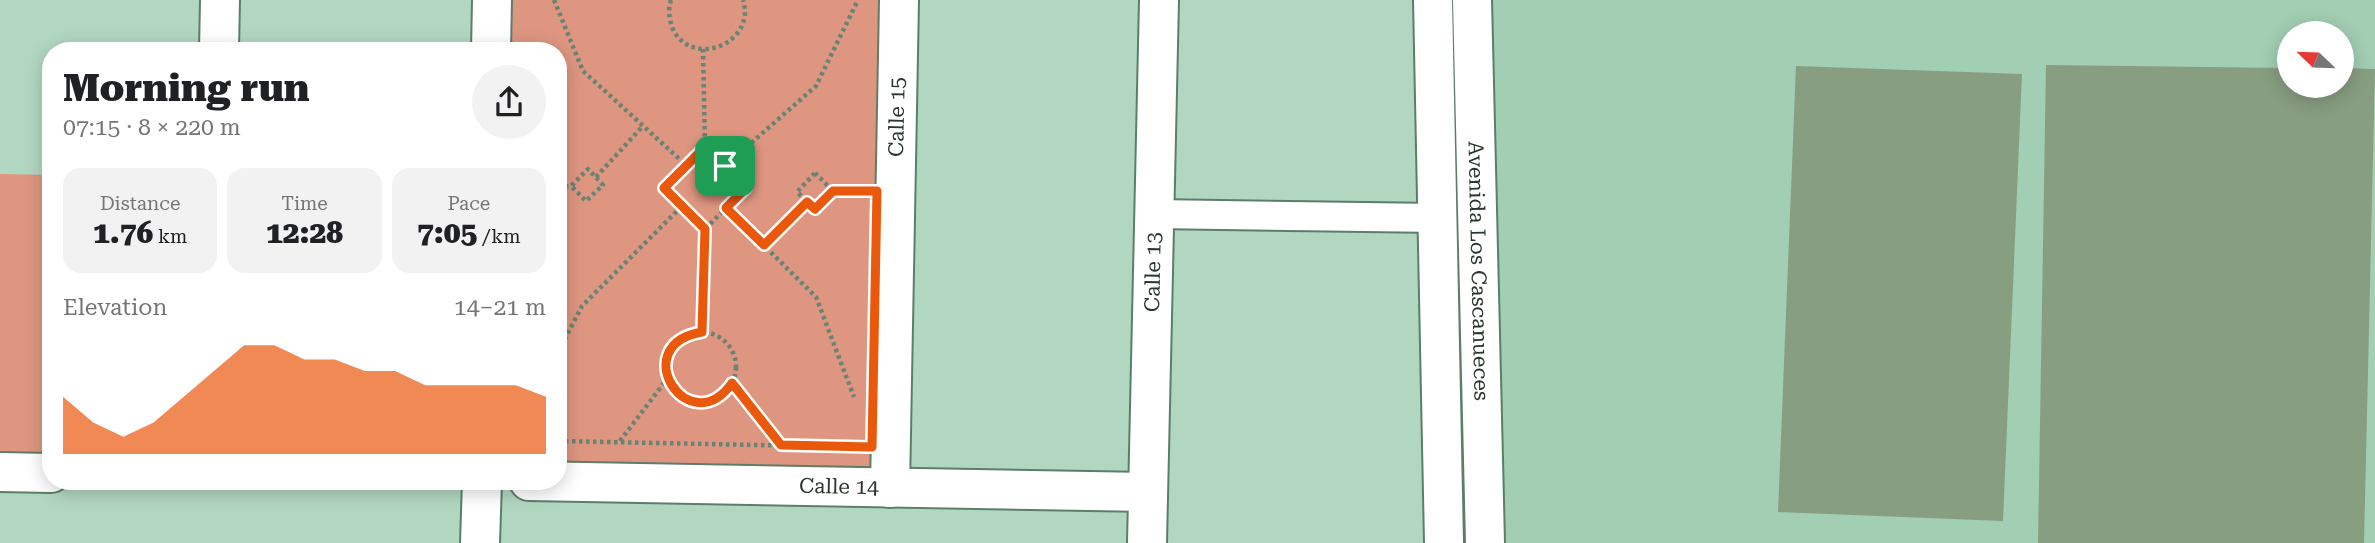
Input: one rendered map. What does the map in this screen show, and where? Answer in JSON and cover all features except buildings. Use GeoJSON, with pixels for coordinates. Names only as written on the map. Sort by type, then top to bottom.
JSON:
{"type":"FeatureCollection","features":[{"type":"Feature","properties":{"kind":"street"},"geometry":{"type":"LineString","coordinates":[[219,42],[220,0]]}},
{"type":"Feature","properties":{"kind":"street"},"geometry":{"type":"LineString","coordinates":[[491,42],[492,0]]}},
{"type":"Feature","properties":{"kind":"street","name":"Calle 15"},"geometry":{"type":"LineString","coordinates":[[890,488],[899,0]]}},
{"type":"Feature","properties":{"kind":"street","name":"Calle 13"},"geometry":{"type":"LineString","coordinates":[[1147,543],[1159,0]]}},
{"type":"Feature","properties":{"kind":"street"},"geometry":{"type":"LineString","coordinates":[[1434,4],[1472,2]]}},
{"type":"Feature","properties":{"kind":"street","name":"Avenida Los Cascanueces"},"geometry":{"type":"LineString","coordinates":[[1472,2],[1485,543]]}},
{"type":"Feature","properties":{"kind":"street","name":"Avenida Los Cascanueces"},"geometry":{"type":"LineString","coordinates":[[1434,4],[1444,543]]}},
{"type":"Feature","properties":{"kind":"street"},"geometry":{"type":"LineString","coordinates":[[1154,214],[1439,218]]}},
{"type":"Feature","properties":{"kind":"street"},"geometry":{"type":"LineString","coordinates":[[0,472],[42,473]]}},
{"type":"Feature","properties":{"kind":"street","name":"Calle 14"},"geometry":{"type":"LineString","coordinates":[[567,482],[1148,492]]}},
{"type":"Feature","properties":{"kind":"street"},"geometry":{"type":"LineString","coordinates":[[480,543],[481,490]]}},
{"type":"Feature","properties":{"kind":"street"},"geometry":{"type":"LineString","coordinates":[[1443,499],[1484,499]]}},
{"type":"Feature","properties":{"kind":"path"},"geometry":{"type":"LineString","coordinates":[[554,0],[583,71],[687,165]]}},
{"type":"Feature","properties":{"kind":"path"},"geometry":{"type":"LineString","coordinates":[[671,0],[669,19],[673,30],[691,47],[703,49],[726,45],[735,37],[745,17],[743,0]]}},
{"type":"Feature","properties":{"kind":"path"},"geometry":{"type":"LineString","coordinates":[[725,166],[816,86],[858,0]]}},
{"type":"Feature","properties":{"kind":"path"},"geometry":{"type":"LineString","coordinates":[[702,332],[705,229],[746,188],[705,147],[703,49]]}},
{"type":"Feature","properties":{"kind":"path"},"geometry":{"type":"LineString","coordinates":[[596,177],[643,125]]}},
{"type":"Feature","properties":{"kind":"path"},"geometry":{"type":"LineString","coordinates":[[705,147],[664,188],[705,229]]}},
{"type":"Feature","properties":{"kind":"path"},"geometry":{"type":"LineString","coordinates":[[567,186],[571,186],[589,169],[603,185],[586,201],[571,186]]}},
{"type":"Feature","properties":{"kind":"path"},"geometry":{"type":"LineString","coordinates":[[833,191],[815,209],[797,192],[815,173],[833,191],[866,191]]}},
{"type":"Feature","properties":{"kind":"path"},"geometry":{"type":"LineString","coordinates":[[764,245],[807,202]]}},
{"type":"Feature","properties":{"kind":"path"},"geometry":{"type":"LineString","coordinates":[[567,335],[582,306],[682,206]]}},
{"type":"Feature","properties":{"kind":"path"},"geometry":{"type":"LineString","coordinates":[[726,208],[816,297],[858,410]]}},
{"type":"Feature","properties":{"kind":"path"},"geometry":{"type":"LineString","coordinates":[[702,332],[724,340],[732,349],[736,372],[725,393],[715,400],[692,402],[673,389],[667,379],[666,368],[672,346],[680,338],[702,332]]}},
{"type":"Feature","properties":{"kind":"path"},"geometry":{"type":"LineString","coordinates":[[620,442],[667,379]]}},
{"type":"Feature","properties":{"kind":"path"},"geometry":{"type":"LineString","coordinates":[[732,383],[781,445]]}},
{"type":"Feature","properties":{"kind":"path"},"geometry":{"type":"LineString","coordinates":[[567,441],[859,447]]}},
{"type":"Feature","properties":{"kind":"shaded area"},"geometry":{"type":"Polygon","coordinates":[[[505,0],[884,0],[872,473],[567,466],[567,42],[503,42],[505,0]]]}},
{"type":"Feature","properties":{"kind":"shaded area"},"geometry":{"type":"Polygon","coordinates":[[[1490,0],[2375,0],[2375,543],[1499,543],[1490,0]]]}},
{"type":"Feature","properties":{"kind":"shaded area"},"geometry":{"type":"Polygon","coordinates":[[[0,174],[42,175],[42,462],[0,465],[0,174]]]}},
{"type":"Feature","properties":{"kind":"route"},"geometry":{"type":"LineString","coordinates":[[705,147],[725,166],[746,188],[726,208],[764,245],[807,202],[815,209],[833,191],[877,191],[872,447],[781,445],[732,383],[725,393],[715,400],[692,402],[673,389],[667,379],[667,356],[672,346],[680,338],[702,332],[705,229],[664,188],[705,147]]}}]}
